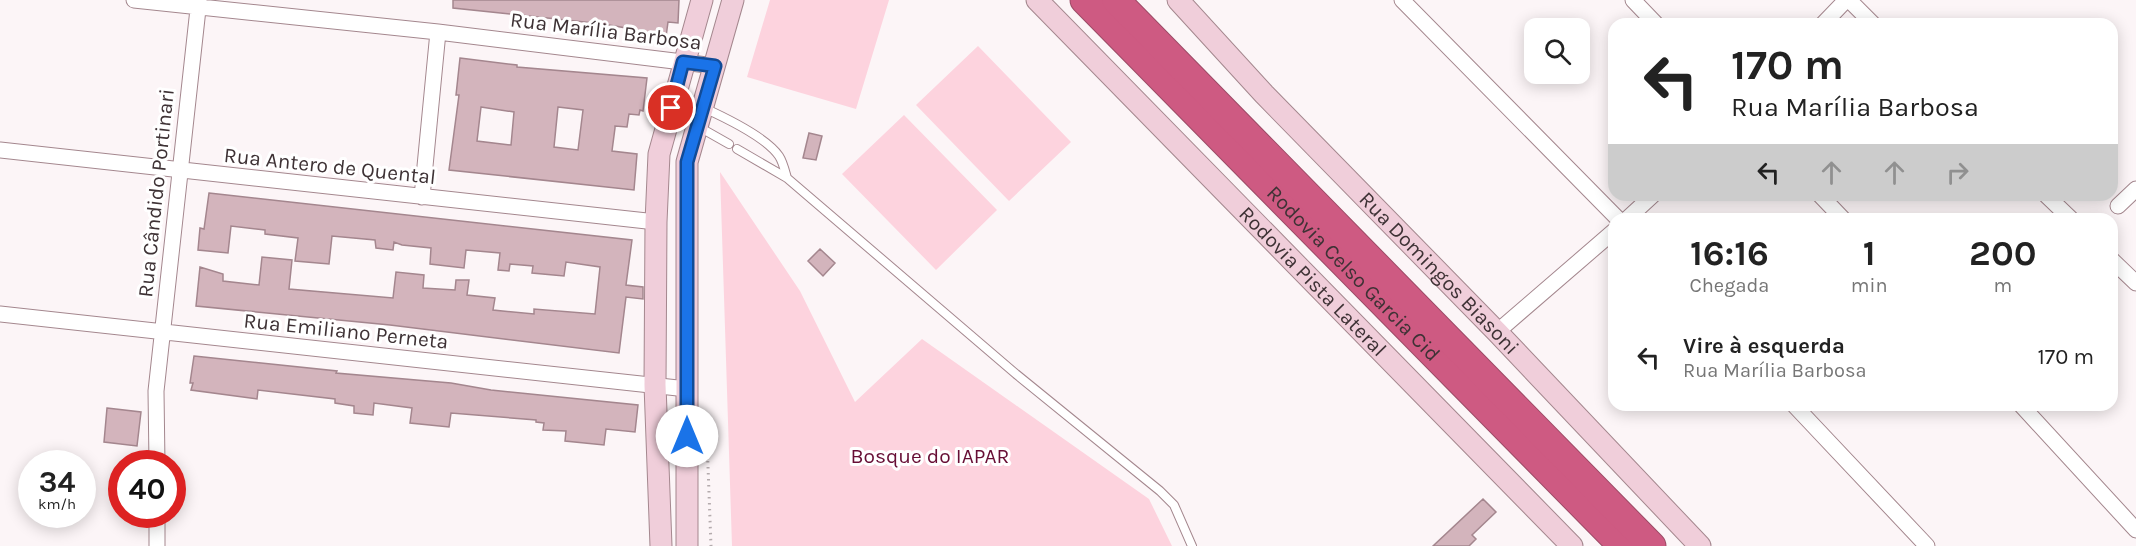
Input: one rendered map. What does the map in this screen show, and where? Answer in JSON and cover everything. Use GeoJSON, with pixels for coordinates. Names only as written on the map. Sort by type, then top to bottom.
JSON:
{"type":"FeatureCollection","features":[{"type":"Feature","properties":{"kind":"highway","name":"Rodovia Celso Garcia Cid"},"geometry":{"type":"LineString","coordinates":[[1084,0],[1622,546]]}},
{"type":"Feature","properties":{"kind":"highway","name":"Rodovia Celso Garcia Cid"},"geometry":{"type":"LineString","coordinates":[[1116,0],[1652,546]]}},
{"type":"Feature","properties":{"kind":"main road"},"geometry":{"type":"LineString","coordinates":[[661,546],[655,386],[656,222],[659,154],[702,0]]}},
{"type":"Feature","properties":{"kind":"main road"},"geometry":{"type":"LineString","coordinates":[[687,546],[687,162],[733,0]]}},
{"type":"Feature","properties":{"kind":"main road","name":"Rodovia Pista Lateral"},"geometry":{"type":"LineString","coordinates":[[1038,0],[1572,546]]}},
{"type":"Feature","properties":{"kind":"main road","name":"Rua Domingos Biasoni"},"geometry":{"type":"LineString","coordinates":[[1178,0],[1264,94],[1497,332],[1700,546]]}},
{"type":"Feature","properties":{"kind":"street","name":"Rua Marília Barbosa"},"geometry":{"type":"LineString","coordinates":[[134,0],[199,3],[715,66]]}},
{"type":"Feature","properties":{"kind":"street"},"geometry":{"type":"LineString","coordinates":[[1402,0],[1612,213]]}},
{"type":"Feature","properties":{"kind":"street"},"geometry":{"type":"LineString","coordinates":[[1633,0],[1650,18]]}},
{"type":"Feature","properties":{"kind":"street"},"geometry":{"type":"LineString","coordinates":[[1829,18],[1847,0],[1866,18]]}},
{"type":"Feature","properties":{"kind":"street","name":"Rua Cândido Portinari"},"geometry":{"type":"LineString","coordinates":[[157,450],[156,391],[199,3]]}},
{"type":"Feature","properties":{"kind":"street"},"geometry":{"type":"LineString","coordinates":[[422,197],[438,32]]}},
{"type":"Feature","properties":{"kind":"street","name":"Rua Antero de Quental"},"geometry":{"type":"LineString","coordinates":[[0,150],[656,222]]}},
{"type":"Feature","properties":{"kind":"street"},"geometry":{"type":"LineString","coordinates":[[2118,207],[2136,189]]}},
{"type":"Feature","properties":{"kind":"street"},"geometry":{"type":"LineString","coordinates":[[1634,213],[1646,201]]}},
{"type":"Feature","properties":{"kind":"street"},"geometry":{"type":"LineString","coordinates":[[1826,201],[1837,213]]}},
{"type":"Feature","properties":{"kind":"street"},"geometry":{"type":"LineString","coordinates":[[2052,201],[2065,213]]}},
{"type":"Feature","properties":{"kind":"street"},"geometry":{"type":"LineString","coordinates":[[1497,332],[1608,236]]}},
{"type":"Feature","properties":{"kind":"street"},"geometry":{"type":"LineString","coordinates":[[2118,266],[2136,283]]}},
{"type":"Feature","properties":{"kind":"street","name":"Rua Emiliano Perneta"},"geometry":{"type":"LineString","coordinates":[[0,314],[687,389]]}},
{"type":"Feature","properties":{"kind":"street"},"geometry":{"type":"LineString","coordinates":[[1800,411],[1927,546]]}},
{"type":"Feature","properties":{"kind":"street"},"geometry":{"type":"LineString","coordinates":[[2027,411],[2136,530]]}},
{"type":"Feature","properties":{"kind":"street"},"geometry":{"type":"LineString","coordinates":[[157,528],[158,546]]}},
{"type":"Feature","properties":{"kind":"lane"},"geometry":{"type":"LineString","coordinates":[[700,117],[729,144]]}},
{"type":"Feature","properties":{"kind":"lane"},"geometry":{"type":"LineString","coordinates":[[700,117],[752,133],[768,144],[780,157],[787,178]]}},
{"type":"Feature","properties":{"kind":"lane"},"geometry":{"type":"LineString","coordinates":[[737,149],[787,178],[1016,374],[1160,491],[1174,505],[1192,546]]}},
{"type":"Feature","properties":{"kind":"green space"},"geometry":{"type":"Polygon","coordinates":[[[770,0],[889,0],[856,109],[747,77],[770,0]]]}},
{"type":"Feature","properties":{"kind":"green space"},"geometry":{"type":"Polygon","coordinates":[[[978,46],[1071,142],[1009,201],[916,105],[978,46]]]}},
{"type":"Feature","properties":{"kind":"green space"},"geometry":{"type":"Polygon","coordinates":[[[904,115],[997,210],[936,270],[842,174],[904,115]]]}},
{"type":"Feature","properties":{"kind":"green space","name":"Bosque do IAPAR"},"geometry":{"type":"Polygon","coordinates":[[[720,172],[800,291],[855,402],[922,339],[1149,499],[1172,546],[732,546],[720,172]]]}},
{"type":"Feature","properties":{"kind":"building"},"geometry":{"type":"Polygon","coordinates":[[[453,0],[679,0],[678,23],[668,22],[666,37],[626,31],[626,28],[603,24],[453,8],[453,0]]]}},
{"type":"Feature","properties":{"kind":"building"},"geometry":{"type":"Polygon","coordinates":[[[460,58],[517,65],[517,67],[647,78],[643,111],[640,110],[639,115],[629,114],[627,127],[615,126],[612,151],[637,154],[634,190],[449,170],[459,95],[456,95],[460,58]],[[481,107],[477,141],[511,145],[514,112],[481,107]],[[558,107],[554,147],[578,150],[583,110],[558,107]]]}},
{"type":"Feature","properties":{"kind":"building"},"geometry":{"type":"Polygon","coordinates":[[[809,133],[822,136],[816,160],[803,158],[809,133]]]}},
{"type":"Feature","properties":{"kind":"building"},"geometry":{"type":"Polygon","coordinates":[[[209,193],[632,240],[626,285],[643,287],[643,299],[626,297],[619,353],[390,325],[196,306],[200,267],[223,274],[223,281],[259,285],[262,257],[292,260],[289,289],[393,298],[396,272],[424,275],[423,288],[455,290],[456,280],[469,280],[467,295],[495,298],[493,310],[534,314],[534,309],[595,314],[600,267],[566,262],[564,276],[532,273],[533,266],[510,264],[509,271],[498,270],[500,253],[466,250],[464,268],[430,264],[431,248],[394,242],[393,250],[376,248],[375,240],[332,236],[329,264],[295,261],[298,238],[265,234],[265,230],[231,226],[228,253],[198,250],[200,228],[204,229],[209,193]]]}},
{"type":"Feature","properties":{"kind":"building"},"geometry":{"type":"Polygon","coordinates":[[[820,249],[835,263],[823,276],[808,261],[820,249]]]}},
{"type":"Feature","properties":{"kind":"building"},"geometry":{"type":"Polygon","coordinates":[[[194,356],[638,405],[635,432],[606,429],[604,445],[565,441],[566,431],[543,430],[544,423],[536,422],[536,420],[451,413],[449,427],[410,423],[412,408],[374,403],[373,415],[354,413],[354,406],[335,403],[335,399],[258,390],[257,399],[191,390],[194,356]]]}},
{"type":"Feature","properties":{"kind":"building"},"geometry":{"type":"Polygon","coordinates":[[[107,408],[141,412],[137,446],[104,442],[107,408]]]}},
{"type":"Feature","properties":{"kind":"building"},"geometry":{"type":"Polygon","coordinates":[[[1483,499],[1496,512],[1472,535],[1476,539],[1469,546],[1433,546],[1483,499]]]}},
{"type":"Feature","properties":{"kind":"route"},"geometry":{"type":"LineString","coordinates":[[671,108],[683,62],[715,66],[687,162],[687,436]]}}]}
